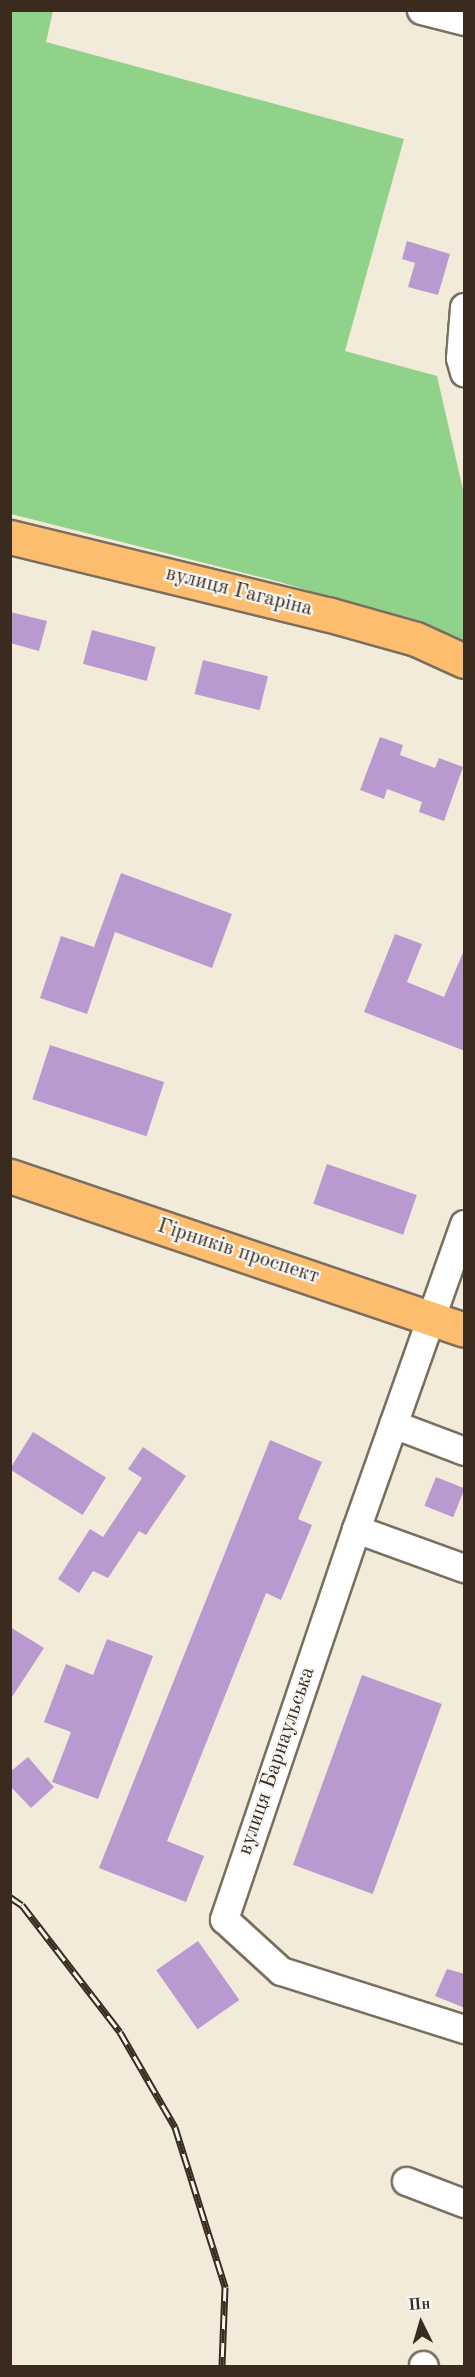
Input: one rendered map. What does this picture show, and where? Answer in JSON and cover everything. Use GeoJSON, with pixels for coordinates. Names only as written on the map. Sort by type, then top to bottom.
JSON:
{"type":"FeatureCollection","features":[{"type":"Feature","properties":{"kind":"main road","name":"вулиця Гагаріна"},"geometry":{"type":"LineString","coordinates":[[10,537],[327,614],[416,639],[465,661]]}},
{"type":"Feature","properties":{"kind":"main road","name":"Гірників проспект"},"geometry":{"type":"LineString","coordinates":[[10,1176],[465,1330]]}},
{"type":"Feature","properties":{"kind":"street"},"geometry":{"type":"LineString","coordinates":[[421,10],[465,21]]}},
{"type":"Feature","properties":{"kind":"street"},"geometry":{"type":"LineString","coordinates":[[465,308],[462,318],[460,358],[465,372]]}},
{"type":"Feature","properties":{"kind":"street"},"geometry":{"type":"LineString","coordinates":[[465,1224],[356,1529],[465,1568]]}},
{"type":"Feature","properties":{"kind":"street"},"geometry":{"type":"LineString","coordinates":[[393,1424],[465,1451]]}},
{"type":"Feature","properties":{"kind":"street","name":"вулиця Барнаульська"},"geometry":{"type":"LineString","coordinates":[[356,1529],[224,1919],[281,1971],[465,2029]]}},
{"type":"Feature","properties":{"kind":"street"},"geometry":{"type":"LineString","coordinates":[[406,2181],[465,2203]]}},
{"type":"Feature","properties":{"kind":"green space"},"geometry":{"type":"Polygon","coordinates":[[[10,11],[53,11],[46,42],[404,139],[345,351],[437,376],[464,494],[464,649],[402,620],[280,582],[11,514],[10,11]]]}},
{"type":"Feature","properties":{"kind":"building"},"geometry":{"type":"Polygon","coordinates":[[[407,241],[450,254],[438,295],[408,287],[415,263],[402,259],[407,241]]]}},
{"type":"Feature","properties":{"kind":"building"},"geometry":{"type":"Polygon","coordinates":[[[10,612],[47,621],[39,651],[10,643],[10,612]]]}},
{"type":"Feature","properties":{"kind":"building"},"geometry":{"type":"Polygon","coordinates":[[[92,630],[156,647],[147,681],[83,664],[92,630]]]}},
{"type":"Feature","properties":{"kind":"building"},"geometry":{"type":"Polygon","coordinates":[[[203,660],[268,676],[260,710],[195,694],[203,660]]]}},
{"type":"Feature","properties":{"kind":"building"},"geometry":{"type":"Polygon","coordinates":[[[380,737],[403,745],[400,755],[435,768],[439,758],[463,767],[444,821],[419,812],[422,802],[387,789],[384,799],[360,790],[380,737]]]}},
{"type":"Feature","properties":{"kind":"building"},"geometry":{"type":"Polygon","coordinates":[[[121,873],[232,914],[212,968],[115,932],[87,1014],[40,998],[61,936],[94,947],[121,873]]]}},
{"type":"Feature","properties":{"kind":"building"},"geometry":{"type":"Polygon","coordinates":[[[395,934],[422,944],[407,982],[444,997],[465,948],[465,1051],[364,1012],[395,934]]]}},
{"type":"Feature","properties":{"kind":"building"},"geometry":{"type":"Polygon","coordinates":[[[50,1045],[164,1082],[147,1136],[32,1099],[50,1045]]]}},
{"type":"Feature","properties":{"kind":"building"},"geometry":{"type":"Polygon","coordinates":[[[327,1164],[417,1195],[403,1235],[313,1204],[327,1164]]]}},
{"type":"Feature","properties":{"kind":"building"},"geometry":{"type":"Polygon","coordinates":[[[33,1432],[106,1478],[83,1515],[10,1470],[33,1432]]]}},
{"type":"Feature","properties":{"kind":"building"},"geometry":{"type":"Polygon","coordinates":[[[270,1440],[322,1462],[298,1519],[312,1525],[281,1600],[266,1593],[167,1841],[204,1856],[186,1902],[99,1868],[270,1440]]]}},
{"type":"Feature","properties":{"kind":"building"},"geometry":{"type":"Polygon","coordinates":[[[143,1447],[186,1476],[146,1535],[139,1531],[108,1578],[93,1571],[79,1593],[58,1579],[90,1529],[103,1537],[142,1478],[128,1469],[143,1447]]]}},
{"type":"Feature","properties":{"kind":"building"},"geometry":{"type":"Polygon","coordinates":[[[436,1477],[464,1488],[453,1517],[424,1506],[436,1477]]]}},
{"type":"Feature","properties":{"kind":"building"},"geometry":{"type":"Polygon","coordinates":[[[10,1627],[44,1648],[10,1700],[10,1627]]]}},
{"type":"Feature","properties":{"kind":"building"},"geometry":{"type":"Polygon","coordinates":[[[107,1639],[153,1656],[98,1799],[52,1782],[71,1732],[44,1722],[66,1664],[93,1675],[107,1639]]]}},
{"type":"Feature","properties":{"kind":"building"},"geometry":{"type":"Polygon","coordinates":[[[362,1675],[442,1704],[373,1894],[293,1865],[362,1675]]]}},
{"type":"Feature","properties":{"kind":"building"},"geometry":{"type":"Polygon","coordinates":[[[28,1757],[54,1787],[31,1808],[10,1786],[10,1772],[28,1757]]]}},
{"type":"Feature","properties":{"kind":"building"},"geometry":{"type":"Polygon","coordinates":[[[198,1941],[239,2000],[198,2029],[156,1970],[198,1941]]]}},
{"type":"Feature","properties":{"kind":"building"},"geometry":{"type":"Polygon","coordinates":[[[447,1969],[465,1974],[465,2008],[435,1996],[447,1969]]]}},
{"type":"Feature","properties":{"kind":"railway"},"geometry":{"type":"LineString","coordinates":[[10,1897],[22,1905],[120,2032],[175,2127],[225,2287],[222,2366]]}}]}
